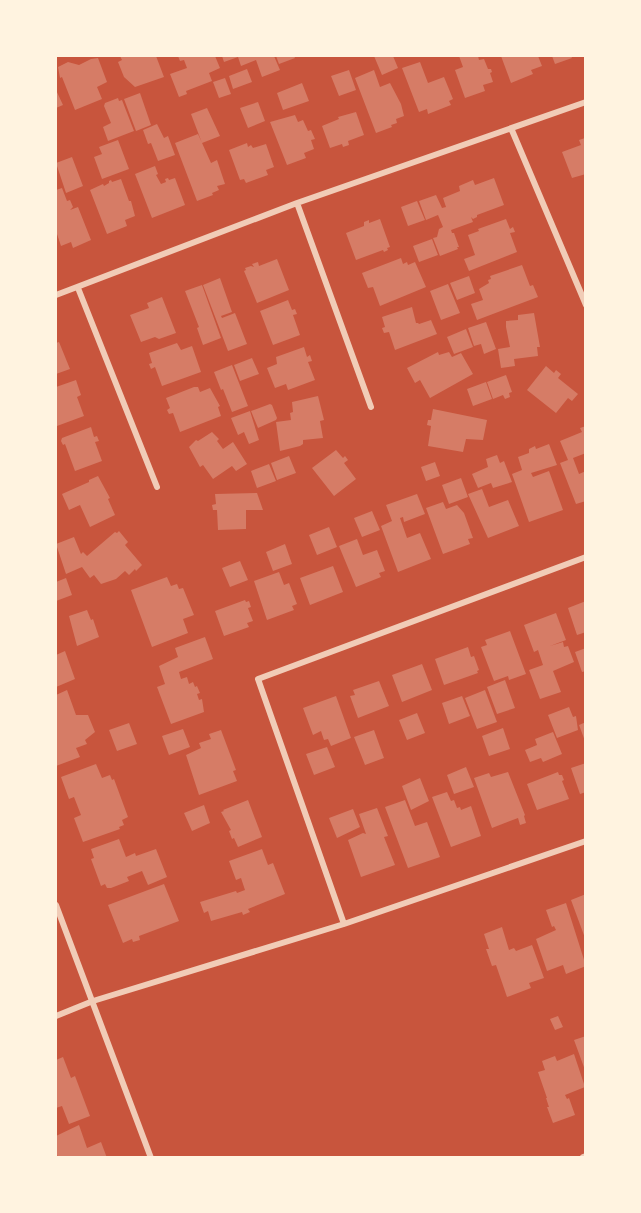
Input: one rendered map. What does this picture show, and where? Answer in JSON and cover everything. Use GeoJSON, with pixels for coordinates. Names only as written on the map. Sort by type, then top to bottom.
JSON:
{"type":"FeatureCollection","features":[{"type":"Feature","properties":{"kind":"street"},"geometry":{"type":"LineString","coordinates":[[56,295],[297,203],[585,102]]}},
{"type":"Feature","properties":{"kind":"street"},"geometry":{"type":"LineString","coordinates":[[511,128],[585,305]]}},
{"type":"Feature","properties":{"kind":"street"},"geometry":{"type":"LineString","coordinates":[[297,203],[371,407]]}},
{"type":"Feature","properties":{"kind":"street"},"geometry":{"type":"LineString","coordinates":[[78,288],[157,487]]}},
{"type":"Feature","properties":{"kind":"street"},"geometry":{"type":"LineString","coordinates":[[344,924],[258,679],[585,557]]}},
{"type":"Feature","properties":{"kind":"street"},"geometry":{"type":"LineString","coordinates":[[56,1016],[93,1001],[344,924],[585,841]]}},
{"type":"Feature","properties":{"kind":"street"},"geometry":{"type":"LineString","coordinates":[[56,905],[152,1158]]}},
{"type":"Feature","properties":{"kind":"building"},"geometry":{"type":"Polygon","coordinates":[[[120,56],[156,56],[164,77],[135,87],[124,77],[118,62],[122,60],[120,56]]]}},
{"type":"Feature","properties":{"kind":"building"},"geometry":{"type":"Polygon","coordinates":[[[178,56],[215,56],[220,68],[209,73],[212,81],[186,91],[187,94],[179,97],[170,74],[187,68],[184,60],[180,61],[178,56]]]}},
{"type":"Feature","properties":{"kind":"building"},"geometry":{"type":"Polygon","coordinates":[[[222,56],[274,56],[280,70],[262,77],[256,60],[241,66],[238,57],[224,62],[222,56]]]}},
{"type":"Feature","properties":{"kind":"building"},"geometry":{"type":"Polygon","coordinates":[[[276,56],[294,56],[295,58],[279,64],[276,56]]]}},
{"type":"Feature","properties":{"kind":"building"},"geometry":{"type":"Polygon","coordinates":[[[374,56],[393,56],[398,68],[382,75],[374,56]]]}},
{"type":"Feature","properties":{"kind":"building"},"geometry":{"type":"Polygon","coordinates":[[[459,56],[478,56],[479,60],[484,59],[488,69],[491,69],[493,82],[483,85],[485,91],[465,98],[455,70],[463,67],[459,56]]]}},
{"type":"Feature","properties":{"kind":"building"},"geometry":{"type":"Polygon","coordinates":[[[501,56],[538,56],[542,66],[531,70],[533,74],[511,83],[501,56]]]}},
{"type":"Feature","properties":{"kind":"building"},"geometry":{"type":"Polygon","coordinates":[[[552,56],[571,56],[572,58],[555,64],[552,56]]]}},
{"type":"Feature","properties":{"kind":"building"},"geometry":{"type":"Polygon","coordinates":[[[98,58],[107,82],[97,87],[102,99],[75,110],[62,77],[60,78],[58,67],[68,62],[79,65],[98,58]]]}},
{"type":"Feature","properties":{"kind":"building"},"geometry":{"type":"Polygon","coordinates":[[[420,62],[428,83],[444,77],[453,99],[449,101],[451,105],[428,114],[427,109],[419,112],[402,68],[420,62]]]}},
{"type":"Feature","properties":{"kind":"building"},"geometry":{"type":"Polygon","coordinates":[[[247,69],[252,82],[233,89],[229,76],[247,69]]]}},
{"type":"Feature","properties":{"kind":"building"},"geometry":{"type":"Polygon","coordinates":[[[349,70],[356,90],[339,96],[331,76],[349,70]]]}},
{"type":"Feature","properties":{"kind":"building"},"geometry":{"type":"Polygon","coordinates":[[[374,70],[380,87],[390,83],[401,104],[404,116],[396,119],[397,123],[391,125],[392,127],[376,133],[355,78],[374,70]]]}},
{"type":"Feature","properties":{"kind":"building"},"geometry":{"type":"Polygon","coordinates":[[[225,78],[231,94],[219,98],[213,82],[225,78]]]}},
{"type":"Feature","properties":{"kind":"building"},"geometry":{"type":"Polygon","coordinates":[[[302,83],[309,101],[283,110],[277,93],[302,83]]]}},
{"type":"Feature","properties":{"kind":"building"},"geometry":{"type":"Polygon","coordinates":[[[56,90],[63,105],[56,108],[56,90]]]}},
{"type":"Feature","properties":{"kind":"building"},"geometry":{"type":"Polygon","coordinates":[[[140,93],[151,125],[136,131],[124,99],[140,93]]]}},
{"type":"Feature","properties":{"kind":"building"},"geometry":{"type":"Polygon","coordinates":[[[118,98],[119,101],[122,100],[134,131],[108,141],[103,127],[111,123],[104,106],[105,103],[118,98]]]}},
{"type":"Feature","properties":{"kind":"building"},"geometry":{"type":"Polygon","coordinates":[[[258,102],[265,121],[248,128],[240,108],[258,102]]]}},
{"type":"Feature","properties":{"kind":"building"},"geometry":{"type":"Polygon","coordinates":[[[207,108],[220,136],[202,143],[191,114],[207,108]]]}},
{"type":"Feature","properties":{"kind":"building"},"geometry":{"type":"Polygon","coordinates":[[[356,112],[364,135],[348,141],[349,145],[343,147],[342,144],[330,148],[322,126],[339,119],[338,117],[356,112]]]}},
{"type":"Feature","properties":{"kind":"building"},"geometry":{"type":"Polygon","coordinates":[[[295,115],[298,122],[303,120],[308,131],[311,130],[315,139],[311,140],[314,149],[304,153],[306,158],[287,165],[270,122],[295,115]]]}},
{"type":"Feature","properties":{"kind":"building"},"geometry":{"type":"Polygon","coordinates":[[[157,124],[164,138],[168,136],[175,155],[158,161],[143,130],[157,124]]]}},
{"type":"Feature","properties":{"kind":"building"},"geometry":{"type":"Polygon","coordinates":[[[198,134],[211,163],[217,160],[225,184],[217,186],[219,190],[212,193],[213,195],[197,201],[175,143],[198,134]]]}},
{"type":"Feature","properties":{"kind":"building"},"geometry":{"type":"Polygon","coordinates":[[[585,138],[586,174],[572,178],[562,152],[581,145],[579,140],[585,138]]]}},
{"type":"Feature","properties":{"kind":"building"},"geometry":{"type":"Polygon","coordinates":[[[118,140],[129,169],[102,179],[94,157],[102,154],[99,147],[118,140]]]}},
{"type":"Feature","properties":{"kind":"building"},"geometry":{"type":"Polygon","coordinates":[[[247,143],[248,147],[251,145],[253,148],[266,144],[274,167],[266,170],[268,175],[246,183],[244,179],[240,180],[229,150],[247,143]]]}},
{"type":"Feature","properties":{"kind":"building"},"geometry":{"type":"Polygon","coordinates":[[[72,157],[83,186],[66,193],[56,163],[72,157]]]}},
{"type":"Feature","properties":{"kind":"building"},"geometry":{"type":"Polygon","coordinates":[[[155,166],[158,174],[156,175],[161,184],[166,182],[165,179],[175,178],[185,205],[152,218],[135,174],[155,166]]]}},
{"type":"Feature","properties":{"kind":"building"},"geometry":{"type":"Polygon","coordinates":[[[494,178],[504,205],[477,215],[473,219],[471,217],[473,222],[451,230],[459,247],[440,256],[433,238],[437,237],[439,229],[443,227],[438,215],[426,220],[419,201],[436,195],[442,208],[446,207],[443,198],[460,191],[459,186],[473,180],[475,185],[494,178]]]}},
{"type":"Feature","properties":{"kind":"building"},"geometry":{"type":"Polygon","coordinates":[[[121,179],[135,216],[125,220],[127,226],[107,234],[90,190],[103,184],[104,186],[111,180],[112,182],[121,179]]]}},
{"type":"Feature","properties":{"kind":"building"},"geometry":{"type":"Polygon","coordinates":[[[62,188],[67,201],[70,200],[73,207],[70,210],[78,207],[91,240],[73,248],[71,242],[61,246],[56,231],[56,190],[62,188]]]}},
{"type":"Feature","properties":{"kind":"building"},"geometry":{"type":"Polygon","coordinates":[[[417,201],[425,220],[408,226],[401,207],[417,201]]]}},
{"type":"Feature","properties":{"kind":"building"},"geometry":{"type":"Polygon","coordinates":[[[380,219],[390,247],[384,252],[383,250],[356,260],[346,233],[364,226],[364,222],[369,220],[369,223],[380,219]]]}},
{"type":"Feature","properties":{"kind":"building"},"geometry":{"type":"Polygon","coordinates":[[[506,219],[510,229],[513,227],[515,232],[510,233],[517,252],[469,271],[464,259],[475,255],[468,235],[506,219]]]}},
{"type":"Feature","properties":{"kind":"building"},"geometry":{"type":"Polygon","coordinates":[[[432,239],[438,255],[419,262],[413,246],[432,239]]]}},
{"type":"Feature","properties":{"kind":"building"},"geometry":{"type":"Polygon","coordinates":[[[401,258],[403,264],[407,262],[408,265],[415,262],[426,287],[380,306],[373,287],[368,288],[362,273],[401,258]]]}},
{"type":"Feature","properties":{"kind":"building"},"geometry":{"type":"Polygon","coordinates":[[[277,259],[289,290],[257,303],[244,271],[245,268],[254,267],[252,264],[258,262],[259,266],[277,259]]]}},
{"type":"Feature","properties":{"kind":"building"},"geometry":{"type":"Polygon","coordinates":[[[522,265],[530,286],[533,285],[538,297],[477,320],[471,304],[483,300],[479,289],[489,283],[490,276],[522,265]]]}},
{"type":"Feature","properties":{"kind":"building"},"geometry":{"type":"Polygon","coordinates":[[[469,276],[475,293],[457,300],[450,283],[469,276]]]}},
{"type":"Feature","properties":{"kind":"building"},"geometry":{"type":"Polygon","coordinates":[[[220,278],[232,312],[221,316],[222,318],[235,313],[247,344],[228,351],[203,285],[220,278]]]}},
{"type":"Feature","properties":{"kind":"building"},"geometry":{"type":"Polygon","coordinates":[[[448,284],[460,313],[441,320],[430,291],[448,284]]]}},
{"type":"Feature","properties":{"kind":"building"},"geometry":{"type":"Polygon","coordinates":[[[202,285],[221,338],[203,345],[197,328],[199,327],[185,291],[202,285]]]}},
{"type":"Feature","properties":{"kind":"building"},"geometry":{"type":"Polygon","coordinates":[[[162,297],[176,333],[141,342],[130,315],[149,308],[147,303],[162,297]]]}},
{"type":"Feature","properties":{"kind":"building"},"geometry":{"type":"Polygon","coordinates":[[[288,300],[292,310],[295,309],[297,314],[293,315],[300,335],[273,345],[260,311],[288,300]]]}},
{"type":"Feature","properties":{"kind":"building"},"geometry":{"type":"Polygon","coordinates":[[[412,307],[416,323],[431,320],[437,334],[395,350],[389,332],[384,333],[382,328],[385,327],[382,317],[412,307]]]}},
{"type":"Feature","properties":{"kind":"building"},"geometry":{"type":"Polygon","coordinates":[[[534,313],[540,347],[537,347],[538,356],[514,359],[515,366],[501,368],[498,349],[510,347],[506,321],[518,320],[518,315],[534,313]]]}},
{"type":"Feature","properties":{"kind":"building"},"geometry":{"type":"Polygon","coordinates":[[[486,322],[496,349],[484,354],[481,344],[474,346],[468,328],[486,322]]]}},
{"type":"Feature","properties":{"kind":"building"},"geometry":{"type":"Polygon","coordinates":[[[466,329],[473,347],[454,354],[447,337],[466,329]]]}},
{"type":"Feature","properties":{"kind":"building"},"geometry":{"type":"Polygon","coordinates":[[[59,342],[70,369],[56,374],[56,343],[59,342]]]}},
{"type":"Feature","properties":{"kind":"building"},"geometry":{"type":"Polygon","coordinates":[[[177,343],[181,350],[192,346],[201,372],[162,386],[155,367],[151,369],[149,364],[152,363],[149,353],[177,343]]]}},
{"type":"Feature","properties":{"kind":"building"},"geometry":{"type":"Polygon","coordinates":[[[304,347],[307,357],[310,355],[312,361],[308,362],[315,380],[288,390],[286,384],[275,388],[267,368],[277,364],[276,357],[304,347]]]}},
{"type":"Feature","properties":{"kind":"building"},"geometry":{"type":"Polygon","coordinates":[[[438,352],[439,355],[449,352],[452,357],[461,353],[473,374],[430,398],[420,380],[415,383],[407,368],[438,352]]]}},
{"type":"Feature","properties":{"kind":"building"},"geometry":{"type":"Polygon","coordinates":[[[252,358],[259,374],[240,381],[234,365],[252,358]]]}},
{"type":"Feature","properties":{"kind":"building"},"geometry":{"type":"Polygon","coordinates":[[[232,365],[248,406],[232,412],[214,372],[232,365]]]}},
{"type":"Feature","properties":{"kind":"building"},"geometry":{"type":"Polygon","coordinates":[[[546,366],[554,373],[556,370],[561,374],[558,378],[578,394],[572,401],[568,398],[556,413],[527,390],[546,366]]]}},
{"type":"Feature","properties":{"kind":"building"},"geometry":{"type":"Polygon","coordinates":[[[506,375],[512,392],[509,393],[510,397],[505,399],[503,395],[493,399],[487,382],[506,375]]]}},
{"type":"Feature","properties":{"kind":"building"},"geometry":{"type":"Polygon","coordinates":[[[76,380],[81,395],[77,397],[84,416],[57,426],[56,387],[76,380]]]}},
{"type":"Feature","properties":{"kind":"building"},"geometry":{"type":"Polygon","coordinates":[[[486,382],[492,399],[473,406],[467,389],[486,382]]]}},
{"type":"Feature","properties":{"kind":"building"},"geometry":{"type":"Polygon","coordinates":[[[198,387],[200,392],[210,388],[220,406],[218,407],[221,416],[180,432],[173,413],[169,414],[167,410],[170,408],[166,398],[198,387]]]}},
{"type":"Feature","properties":{"kind":"building"},"geometry":{"type":"Polygon","coordinates":[[[318,396],[324,420],[320,421],[323,438],[303,440],[300,446],[280,451],[276,422],[291,420],[292,402],[318,396]]]}},
{"type":"Feature","properties":{"kind":"building"},"geometry":{"type":"Polygon","coordinates":[[[270,404],[276,420],[258,428],[251,411],[270,404]]]}},
{"type":"Feature","properties":{"kind":"building"},"geometry":{"type":"Polygon","coordinates":[[[433,409],[487,420],[483,440],[466,439],[463,452],[428,446],[431,426],[427,425],[428,420],[431,420],[433,409]]]}},
{"type":"Feature","properties":{"kind":"building"},"geometry":{"type":"Polygon","coordinates":[[[250,411],[259,440],[249,444],[244,432],[238,435],[231,418],[250,411]]]}},
{"type":"Feature","properties":{"kind":"building"},"geometry":{"type":"Polygon","coordinates":[[[586,426],[586,453],[573,458],[579,474],[586,471],[586,501],[576,504],[560,463],[568,460],[560,441],[582,432],[580,428],[586,426]]]}},
{"type":"Feature","properties":{"kind":"building"},"geometry":{"type":"Polygon","coordinates":[[[91,427],[94,437],[97,436],[99,441],[95,442],[102,461],[75,471],[65,444],[63,445],[61,441],[62,438],[91,427]]]}},
{"type":"Feature","properties":{"kind":"building"},"geometry":{"type":"Polygon","coordinates":[[[212,432],[219,439],[217,441],[223,449],[233,442],[247,464],[236,471],[232,466],[213,479],[203,465],[200,467],[189,447],[196,440],[212,432]]]}},
{"type":"Feature","properties":{"kind":"building"},"geometry":{"type":"Polygon","coordinates":[[[549,444],[557,465],[531,473],[533,477],[549,471],[563,510],[529,522],[512,474],[522,470],[518,457],[529,453],[529,449],[535,446],[536,449],[549,444]]]}},
{"type":"Feature","properties":{"kind":"building"},"geometry":{"type":"Polygon","coordinates":[[[336,450],[348,460],[344,463],[356,479],[334,496],[312,468],[336,450]]]}},
{"type":"Feature","properties":{"kind":"building"},"geometry":{"type":"Polygon","coordinates":[[[497,455],[500,463],[504,461],[512,482],[493,488],[491,483],[478,488],[472,474],[488,467],[486,459],[497,455]]]}},
{"type":"Feature","properties":{"kind":"building"},"geometry":{"type":"Polygon","coordinates":[[[289,456],[296,473],[277,480],[271,463],[289,456]]]}},
{"type":"Feature","properties":{"kind":"building"},"geometry":{"type":"Polygon","coordinates":[[[435,462],[440,476],[426,481],[421,467],[435,462]]]}},
{"type":"Feature","properties":{"kind":"building"},"geometry":{"type":"Polygon","coordinates":[[[269,464],[276,481],[257,488],[251,471],[269,464]]]}},
{"type":"Feature","properties":{"kind":"building"},"geometry":{"type":"Polygon","coordinates":[[[98,476],[110,498],[108,499],[115,515],[90,527],[80,505],[69,510],[62,494],[98,476]]]}},
{"type":"Feature","properties":{"kind":"building"},"geometry":{"type":"Polygon","coordinates":[[[461,478],[468,497],[449,504],[442,485],[461,478]]]}},
{"type":"Feature","properties":{"kind":"building"},"geometry":{"type":"Polygon","coordinates":[[[482,489],[489,507],[508,500],[519,526],[488,538],[468,494],[482,489]]]}},
{"type":"Feature","properties":{"kind":"building"},"geometry":{"type":"Polygon","coordinates":[[[257,493],[263,510],[246,510],[246,529],[218,530],[217,510],[213,510],[212,505],[216,504],[215,494],[257,493]]]}},
{"type":"Feature","properties":{"kind":"building"},"geometry":{"type":"Polygon","coordinates":[[[417,494],[425,514],[404,522],[403,517],[400,518],[407,538],[420,533],[431,559],[398,572],[381,526],[392,521],[386,505],[417,494]]]}},
{"type":"Feature","properties":{"kind":"building"},"geometry":{"type":"Polygon","coordinates":[[[443,502],[446,509],[457,505],[464,513],[473,538],[468,539],[470,544],[443,554],[426,508],[443,502]]]}},
{"type":"Feature","properties":{"kind":"building"},"geometry":{"type":"Polygon","coordinates":[[[372,511],[380,530],[362,537],[354,518],[372,511]]]}},
{"type":"Feature","properties":{"kind":"building"},"geometry":{"type":"Polygon","coordinates":[[[329,527],[337,547],[317,555],[309,535],[329,527]]]}},
{"type":"Feature","properties":{"kind":"building"},"geometry":{"type":"Polygon","coordinates":[[[119,531],[128,542],[125,545],[142,565],[136,571],[135,569],[129,575],[125,571],[116,579],[101,584],[94,575],[90,578],[82,567],[66,574],[56,544],[74,537],[81,554],[83,552],[87,556],[119,531]]]}},
{"type":"Feature","properties":{"kind":"building"},"geometry":{"type":"Polygon","coordinates":[[[357,539],[363,555],[377,550],[385,571],[379,573],[381,577],[356,587],[339,546],[357,539]]]}},
{"type":"Feature","properties":{"kind":"building"},"geometry":{"type":"Polygon","coordinates":[[[285,544],[292,564],[273,571],[266,552],[285,544]]]}},
{"type":"Feature","properties":{"kind":"building"},"geometry":{"type":"Polygon","coordinates":[[[240,561],[248,580],[230,587],[222,568],[240,561]]]}},
{"type":"Feature","properties":{"kind":"building"},"geometry":{"type":"Polygon","coordinates":[[[333,566],[343,592],[310,605],[300,578],[333,566]]]}},
{"type":"Feature","properties":{"kind":"building"},"geometry":{"type":"Polygon","coordinates":[[[279,572],[284,585],[289,583],[297,604],[292,606],[294,610],[267,620],[254,581],[279,572]]]}},
{"type":"Feature","properties":{"kind":"building"},"geometry":{"type":"Polygon","coordinates":[[[167,577],[171,586],[177,584],[179,589],[183,588],[194,615],[183,619],[188,633],[152,647],[131,590],[167,577]]]}},
{"type":"Feature","properties":{"kind":"building"},"geometry":{"type":"Polygon","coordinates":[[[66,578],[72,595],[56,601],[56,582],[66,578]]]}},
{"type":"Feature","properties":{"kind":"building"},"geometry":{"type":"Polygon","coordinates":[[[245,600],[249,601],[251,607],[248,608],[253,621],[247,623],[249,627],[224,636],[215,611],[245,600]]]}},
{"type":"Feature","properties":{"kind":"building"},"geometry":{"type":"Polygon","coordinates":[[[586,601],[586,632],[577,635],[568,608],[586,601]]]}},
{"type":"Feature","properties":{"kind":"building"},"geometry":{"type":"Polygon","coordinates":[[[87,610],[91,620],[93,619],[99,637],[77,646],[69,616],[87,610]]]}},
{"type":"Feature","properties":{"kind":"building"},"geometry":{"type":"Polygon","coordinates":[[[556,613],[566,640],[550,646],[563,642],[564,647],[568,646],[574,662],[553,671],[561,692],[540,699],[529,670],[543,665],[538,650],[534,652],[524,625],[556,613]]]}},
{"type":"Feature","properties":{"kind":"building"},"geometry":{"type":"Polygon","coordinates":[[[510,631],[526,674],[509,680],[508,676],[494,681],[481,647],[487,645],[485,640],[510,631]]]}},
{"type":"Feature","properties":{"kind":"building"},"geometry":{"type":"Polygon","coordinates":[[[205,637],[213,659],[179,672],[181,679],[187,677],[189,684],[193,682],[195,687],[197,686],[200,693],[197,694],[199,700],[202,699],[204,712],[171,724],[157,687],[165,684],[159,666],[178,657],[175,648],[205,637]]]}},
{"type":"Feature","properties":{"kind":"building"},"geometry":{"type":"Polygon","coordinates":[[[468,647],[471,657],[474,656],[478,673],[444,685],[435,659],[468,647]]]}},
{"type":"Feature","properties":{"kind":"building"},"geometry":{"type":"Polygon","coordinates":[[[586,648],[586,671],[582,672],[575,652],[586,648]]]}},
{"type":"Feature","properties":{"kind":"building"},"geometry":{"type":"Polygon","coordinates":[[[65,651],[75,679],[56,687],[56,655],[65,651]]]}},
{"type":"Feature","properties":{"kind":"building"},"geometry":{"type":"Polygon","coordinates":[[[422,664],[432,690],[402,702],[392,675],[422,664]]]}},
{"type":"Feature","properties":{"kind":"building"},"geometry":{"type":"Polygon","coordinates":[[[505,680],[515,708],[497,714],[487,687],[505,680]]]}},
{"type":"Feature","properties":{"kind":"building"},"geometry":{"type":"Polygon","coordinates":[[[379,681],[389,706],[358,718],[350,696],[355,695],[353,690],[379,681]]]}},
{"type":"Feature","properties":{"kind":"building"},"geometry":{"type":"Polygon","coordinates":[[[67,690],[76,715],[88,715],[95,732],[85,740],[87,744],[76,748],[80,757],[56,766],[56,695],[67,690]]]}},
{"type":"Feature","properties":{"kind":"building"},"geometry":{"type":"Polygon","coordinates":[[[485,690],[497,722],[477,729],[465,698],[485,690]]]}},
{"type":"Feature","properties":{"kind":"building"},"geometry":{"type":"Polygon","coordinates":[[[336,696],[351,738],[331,746],[328,739],[324,740],[321,731],[313,735],[303,708],[336,696]]]}},
{"type":"Feature","properties":{"kind":"building"},"geometry":{"type":"Polygon","coordinates":[[[462,696],[470,716],[449,724],[442,703],[462,696]]]}},
{"type":"Feature","properties":{"kind":"building"},"geometry":{"type":"Polygon","coordinates":[[[569,707],[573,717],[576,716],[578,730],[557,738],[548,715],[569,707]]]}},
{"type":"Feature","properties":{"kind":"building"},"geometry":{"type":"Polygon","coordinates":[[[417,713],[425,733],[407,740],[399,720],[417,713]]]}},
{"type":"Feature","properties":{"kind":"building"},"geometry":{"type":"Polygon","coordinates":[[[586,722],[586,741],[585,741],[579,725],[586,722]]]}},
{"type":"Feature","properties":{"kind":"building"},"geometry":{"type":"Polygon","coordinates":[[[129,723],[137,744],[117,751],[109,730],[129,723]]]}},
{"type":"Feature","properties":{"kind":"building"},"geometry":{"type":"Polygon","coordinates":[[[503,728],[510,749],[489,756],[482,736],[503,728]]]}},
{"type":"Feature","properties":{"kind":"building"},"geometry":{"type":"Polygon","coordinates":[[[183,729],[190,747],[169,755],[162,736],[183,729]]]}},
{"type":"Feature","properties":{"kind":"building"},"geometry":{"type":"Polygon","coordinates":[[[221,730],[236,770],[233,771],[237,781],[199,795],[186,755],[201,748],[199,743],[211,739],[209,734],[221,730]]]}},
{"type":"Feature","properties":{"kind":"building"},"geometry":{"type":"Polygon","coordinates":[[[374,730],[384,758],[365,765],[354,737],[374,730]]]}},
{"type":"Feature","properties":{"kind":"building"},"geometry":{"type":"Polygon","coordinates":[[[553,732],[562,754],[543,762],[541,758],[530,762],[525,750],[537,745],[535,739],[553,732]]]}},
{"type":"Feature","properties":{"kind":"building"},"geometry":{"type":"Polygon","coordinates":[[[327,747],[335,767],[314,775],[306,754],[327,747]]]}},
{"type":"Feature","properties":{"kind":"building"},"geometry":{"type":"Polygon","coordinates":[[[586,763],[586,792],[580,794],[571,768],[586,763]]]}},
{"type":"Feature","properties":{"kind":"building"},"geometry":{"type":"Polygon","coordinates":[[[96,764],[102,778],[110,775],[112,780],[114,779],[128,817],[122,820],[124,825],[119,827],[120,829],[83,842],[74,818],[81,815],[74,797],[69,799],[61,777],[96,764]]]}},
{"type":"Feature","properties":{"kind":"building"},"geometry":{"type":"Polygon","coordinates":[[[466,767],[474,787],[454,794],[447,775],[466,767]]]}},
{"type":"Feature","properties":{"kind":"building"},"geometry":{"type":"Polygon","coordinates":[[[508,772],[526,823],[520,825],[518,818],[492,828],[474,778],[489,773],[491,777],[508,772]]]}},
{"type":"Feature","properties":{"kind":"building"},"geometry":{"type":"Polygon","coordinates":[[[558,772],[562,775],[569,799],[537,810],[527,784],[558,772]]]}},
{"type":"Feature","properties":{"kind":"building"},"geometry":{"type":"Polygon","coordinates":[[[420,778],[429,801],[411,810],[402,786],[420,778]]]}},
{"type":"Feature","properties":{"kind":"building"},"geometry":{"type":"Polygon","coordinates":[[[447,792],[457,808],[460,807],[461,810],[471,806],[481,836],[451,847],[432,797],[447,792]]]}},
{"type":"Feature","properties":{"kind":"building"},"geometry":{"type":"Polygon","coordinates":[[[248,800],[262,837],[238,847],[234,838],[232,839],[229,831],[231,830],[221,812],[248,800]]]}},
{"type":"Feature","properties":{"kind":"building"},"geometry":{"type":"Polygon","coordinates":[[[405,800],[415,826],[427,822],[440,857],[408,868],[385,807],[405,800]]]}},
{"type":"Feature","properties":{"kind":"building"},"geometry":{"type":"Polygon","coordinates":[[[204,805],[210,823],[192,831],[184,813],[204,805]]]}},
{"type":"Feature","properties":{"kind":"building"},"geometry":{"type":"Polygon","coordinates":[[[377,808],[388,836],[384,837],[395,865],[361,877],[348,840],[363,833],[366,834],[359,814],[377,808]]]}},
{"type":"Feature","properties":{"kind":"building"},"geometry":{"type":"Polygon","coordinates":[[[353,809],[360,827],[337,838],[329,818],[353,809]]]}},
{"type":"Feature","properties":{"kind":"building"},"geometry":{"type":"Polygon","coordinates":[[[119,839],[126,857],[156,849],[167,877],[148,885],[142,871],[127,877],[129,881],[111,888],[107,888],[105,884],[101,886],[91,859],[94,858],[91,849],[119,839]]]}},
{"type":"Feature","properties":{"kind":"building"},"geometry":{"type":"Polygon","coordinates":[[[262,849],[268,865],[273,863],[285,894],[248,909],[250,912],[243,915],[242,912],[211,921],[208,911],[204,913],[200,902],[245,890],[241,878],[236,880],[229,861],[262,849]]]}},
{"type":"Feature","properties":{"kind":"building"},"geometry":{"type":"Polygon","coordinates":[[[164,884],[179,921],[139,936],[140,940],[133,942],[132,939],[123,943],[108,905],[164,884]]]}},
{"type":"Feature","properties":{"kind":"building"},"geometry":{"type":"Polygon","coordinates":[[[586,894],[586,938],[585,938],[571,900],[586,894]]]}},
{"type":"Feature","properties":{"kind":"building"},"geometry":{"type":"Polygon","coordinates":[[[566,903],[586,966],[566,974],[563,965],[547,971],[536,939],[556,930],[554,926],[552,927],[546,910],[566,903]]]}},
{"type":"Feature","properties":{"kind":"building"},"geometry":{"type":"Polygon","coordinates":[[[502,927],[509,950],[514,948],[516,951],[532,945],[544,978],[529,983],[531,988],[507,997],[496,965],[492,966],[484,934],[502,927]]]}},
{"type":"Feature","properties":{"kind":"building"},"geometry":{"type":"Polygon","coordinates":[[[558,1016],[563,1027],[555,1030],[550,1019],[558,1016]]]}},
{"type":"Feature","properties":{"kind":"building"},"geometry":{"type":"Polygon","coordinates":[[[586,1036],[586,1070],[585,1070],[574,1040],[586,1036]]]}},
{"type":"Feature","properties":{"kind":"building"},"geometry":{"type":"Polygon","coordinates":[[[574,1054],[585,1087],[565,1095],[567,1099],[569,1098],[575,1115],[553,1123],[538,1072],[545,1070],[542,1061],[555,1056],[557,1061],[574,1054]]]}},
{"type":"Feature","properties":{"kind":"building"},"geometry":{"type":"Polygon","coordinates":[[[63,1057],[71,1078],[75,1076],[90,1116],[69,1124],[62,1106],[56,1108],[56,1060],[63,1057]]]}},
{"type":"Feature","properties":{"kind":"building"},"geometry":{"type":"Polygon","coordinates":[[[79,1125],[87,1148],[101,1142],[107,1158],[58,1158],[56,1136],[79,1125]]]}}]}
